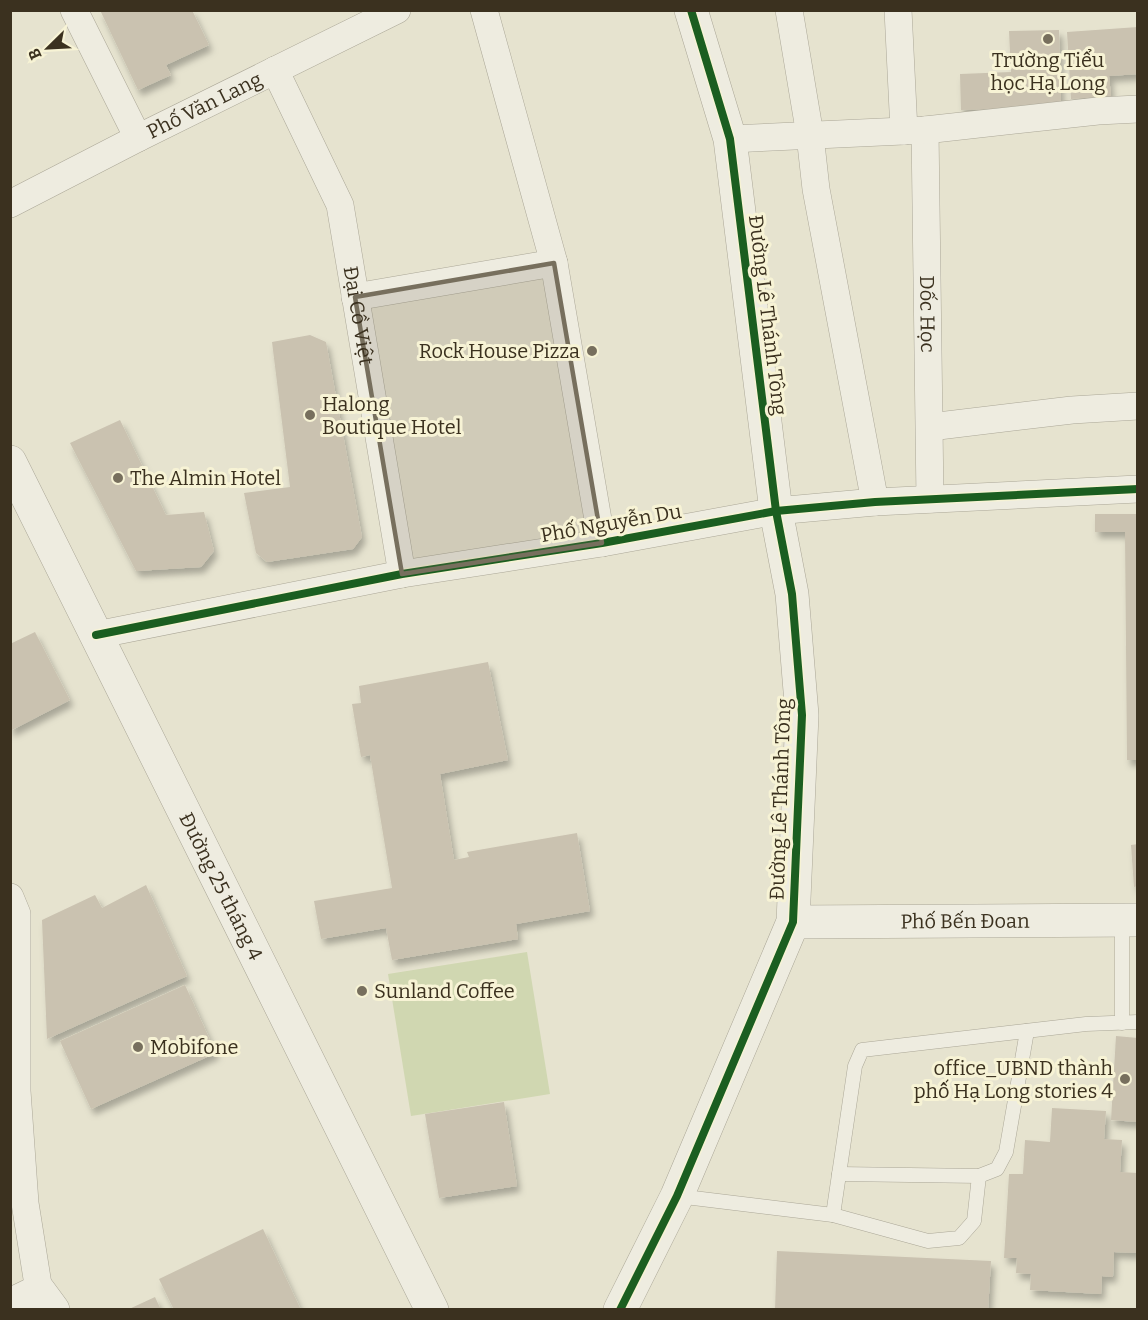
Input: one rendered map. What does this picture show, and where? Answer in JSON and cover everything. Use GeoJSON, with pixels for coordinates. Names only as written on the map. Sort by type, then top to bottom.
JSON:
{"type":"FeatureCollection","features":[{"type":"Feature","properties":{"kind":"street","name":"Phố Văn Lang"},"geometry":{"type":"LineString","coordinates":[[74,10],[138,138],[397,10]]}},
{"type":"Feature","properties":{"kind":"street"},"geometry":{"type":"LineString","coordinates":[[484,10],[554,263],[602,543]]}},
{"type":"Feature","properties":{"kind":"street","name":"Đường Lê Thánh Tông"},"geometry":{"type":"LineString","coordinates":[[620,1310],[677,1196],[793,922],[802,715],[792,594],[776,511],[730,139],[691,10]]}},
{"type":"Feature","properties":{"kind":"street"},"geometry":{"type":"LineString","coordinates":[[789,10],[810,135],[816,189],[875,502]]}},
{"type":"Feature","properties":{"kind":"street","name":"Dốc Học"},"geometry":{"type":"LineString","coordinates":[[898,10],[915,130],[930,427],[930,499]]}},
{"type":"Feature","properties":{"kind":"street","name":"Đại Cồ Việt"},"geometry":{"type":"LineString","coordinates":[[275,70],[340,205],[402,574]]}},
{"type":"Feature","properties":{"kind":"street"},"geometry":{"type":"LineString","coordinates":[[730,139],[915,130],[1137,109]]}},
{"type":"Feature","properties":{"kind":"street"},"geometry":{"type":"LineString","coordinates":[[10,204],[138,138]]}},
{"type":"Feature","properties":{"kind":"street"},"geometry":{"type":"LineString","coordinates":[[355,297],[554,263]]}},
{"type":"Feature","properties":{"kind":"street"},"geometry":{"type":"LineString","coordinates":[[930,427],[1072,410],[1137,406]]}},
{"type":"Feature","properties":{"kind":"street","name":"Đường 25 tháng 4"},"geometry":{"type":"LineString","coordinates":[[10,462],[432,1310]]}},
{"type":"Feature","properties":{"kind":"street","name":"Phố Nguyễn Du"},"geometry":{"type":"LineString","coordinates":[[96,635],[402,574],[602,543],[776,511],[875,502],[1137,489]]}},
{"type":"Feature","properties":{"kind":"street"},"geometry":{"type":"LineString","coordinates":[[10,897],[16,914],[17,1091],[34,1302]]}},
{"type":"Feature","properties":{"kind":"street","name":"Phố Bến Đoan"},"geometry":{"type":"LineString","coordinates":[[793,922],[1130,920]]}},
{"type":"Feature","properties":{"kind":"lane"},"geometry":{"type":"LineString","coordinates":[[1122,1023],[1130,920]]}},
{"type":"Feature","properties":{"kind":"lane"},"geometry":{"type":"LineString","coordinates":[[833,1215],[855,1066],[862,1050],[1086,1024],[1137,1022]]}},
{"type":"Feature","properties":{"kind":"lane"},"geometry":{"type":"LineString","coordinates":[[839,1174],[979,1176],[997,1169],[1006,1152],[1027,1031]]}},
{"type":"Feature","properties":{"kind":"lane"},"geometry":{"type":"LineString","coordinates":[[677,1196],[833,1215],[928,1241],[958,1238],[974,1221],[979,1176]]}},
{"type":"Feature","properties":{"kind":"highlighted area"},"geometry":{"type":"Polygon","coordinates":[[[554,263],[602,543],[402,574],[355,297],[554,263]]]}},
{"type":"Feature","properties":{"kind":"green space"},"geometry":{"type":"Polygon","coordinates":[[[527,952],[550,1094],[411,1116],[388,974],[527,952]]]}},
{"type":"Feature","properties":{"kind":"building"},"geometry":{"type":"Polygon","coordinates":[[[100,10],[192,10],[209,45],[166,65],[171,75],[138,90],[100,10]]]}},
{"type":"Feature","properties":{"kind":"building"},"geometry":{"type":"Polygon","coordinates":[[[1138,27],[1138,74],[1109,76],[1111,96],[1071,99],[1067,32],[1138,27]]]}},
{"type":"Feature","properties":{"kind":"building"},"geometry":{"type":"Polygon","coordinates":[[[1059,30],[1061,107],[961,110],[960,74],[1011,72],[1009,31],[1059,30]]]}},
{"type":"Feature","properties":{"kind":"building","name":"Halong Boutique Hotel"},"geometry":{"type":"Polygon","coordinates":[[[310,335],[326,342],[362,537],[353,549],[267,562],[256,553],[244,493],[290,487],[272,342],[310,335]]]}},
{"type":"Feature","properties":{"kind":"building","name":"The Almin Hotel"},"geometry":{"type":"Polygon","coordinates":[[[120,420],[166,515],[204,512],[214,551],[201,567],[136,571],[70,443],[120,420]]]}},
{"type":"Feature","properties":{"kind":"building"},"geometry":{"type":"Polygon","coordinates":[[[1095,514],[1138,514],[1138,760],[1127,760],[1125,532],[1095,532],[1095,514]]]}},
{"type":"Feature","properties":{"kind":"building"},"geometry":{"type":"Polygon","coordinates":[[[35,632],[70,700],[10,731],[10,644],[35,632]]]}},
{"type":"Feature","properties":{"kind":"building"},"geometry":{"type":"Polygon","coordinates":[[[488,662],[508,760],[440,774],[454,860],[469,857],[467,852],[577,833],[590,911],[516,924],[518,939],[392,960],[386,928],[321,939],[314,901],[392,888],[370,755],[361,757],[352,704],[361,703],[359,686],[488,662]]]}},
{"type":"Feature","properties":{"kind":"building"},"geometry":{"type":"Polygon","coordinates":[[[1138,844],[1138,886],[1134,887],[1131,845],[1138,844]]]}},
{"type":"Feature","properties":{"kind":"building"},"geometry":{"type":"Polygon","coordinates":[[[146,885],[187,976],[47,1039],[42,920],[95,895],[102,908],[146,885]]]}},
{"type":"Feature","properties":{"kind":"building","name":"Mobifone"},"geometry":{"type":"Polygon","coordinates":[[[185,985],[216,1053],[91,1109],[60,1041],[185,985]]]}},
{"type":"Feature","properties":{"kind":"building","name":"office_UBND thành phố Hạ Long stories 4"},"geometry":{"type":"Polygon","coordinates":[[[1116,1036],[1138,1038],[1138,1122],[1111,1120],[1116,1036]]]}},
{"type":"Feature","properties":{"kind":"building"},"geometry":{"type":"Polygon","coordinates":[[[504,1102],[517,1186],[439,1198],[425,1114],[504,1102]]]}},
{"type":"Feature","properties":{"kind":"building"},"geometry":{"type":"Polygon","coordinates":[[[1052,1108],[1106,1111],[1104,1139],[1122,1140],[1120,1172],[1138,1173],[1138,1253],[1114,1252],[1113,1277],[1102,1276],[1101,1294],[1030,1290],[1031,1274],[1016,1273],[1017,1258],[1004,1258],[1009,1174],[1023,1174],[1025,1140],[1050,1142],[1052,1108]]]}},
{"type":"Feature","properties":{"kind":"building"},"geometry":{"type":"Polygon","coordinates":[[[263,1229],[301,1310],[174,1310],[159,1279],[263,1229]]]}},
{"type":"Feature","properties":{"kind":"building"},"geometry":{"type":"Polygon","coordinates":[[[777,1251],[991,1261],[988,1310],[775,1310],[777,1251]]]}},
{"type":"Feature","properties":{"kind":"building"},"geometry":{"type":"Polygon","coordinates":[[[155,1297],[161,1310],[127,1310],[155,1297]]]}},
{"type":"Feature","properties":{"kind":"cycle path"},"geometry":{"type":"LineString","coordinates":[[620,1310],[677,1196],[793,922],[802,715],[792,594],[776,511],[730,139],[691,10]]}},
{"type":"Feature","properties":{"kind":"cycle path"},"geometry":{"type":"LineString","coordinates":[[96,635],[402,574],[602,543],[776,511],[875,502],[1138,489]]}},
{"type":"Feature","properties":{"kind":"place","name":"Trường Tiểu học Hạ Long"},"geometry":{"type":"Point","coordinates":[1048,39]}},
{"type":"Feature","properties":{"kind":"place","name":"Rock House Pizza"},"geometry":{"type":"Point","coordinates":[592,351]}},
{"type":"Feature","properties":{"kind":"place","name":"Halong Boutique Hotel"},"geometry":{"type":"Point","coordinates":[310,415]}},
{"type":"Feature","properties":{"kind":"place","name":"The Almin Hotel"},"geometry":{"type":"Point","coordinates":[118,478]}},
{"type":"Feature","properties":{"kind":"place","name":"Sunland Coffee"},"geometry":{"type":"Point","coordinates":[362,991]}},
{"type":"Feature","properties":{"kind":"place","name":"Mobifone"},"geometry":{"type":"Point","coordinates":[138,1047]}},
{"type":"Feature","properties":{"kind":"place","name":"office_UBND thành phố Hạ Long stories 4"},"geometry":{"type":"Point","coordinates":[1125,1079]}}]}
